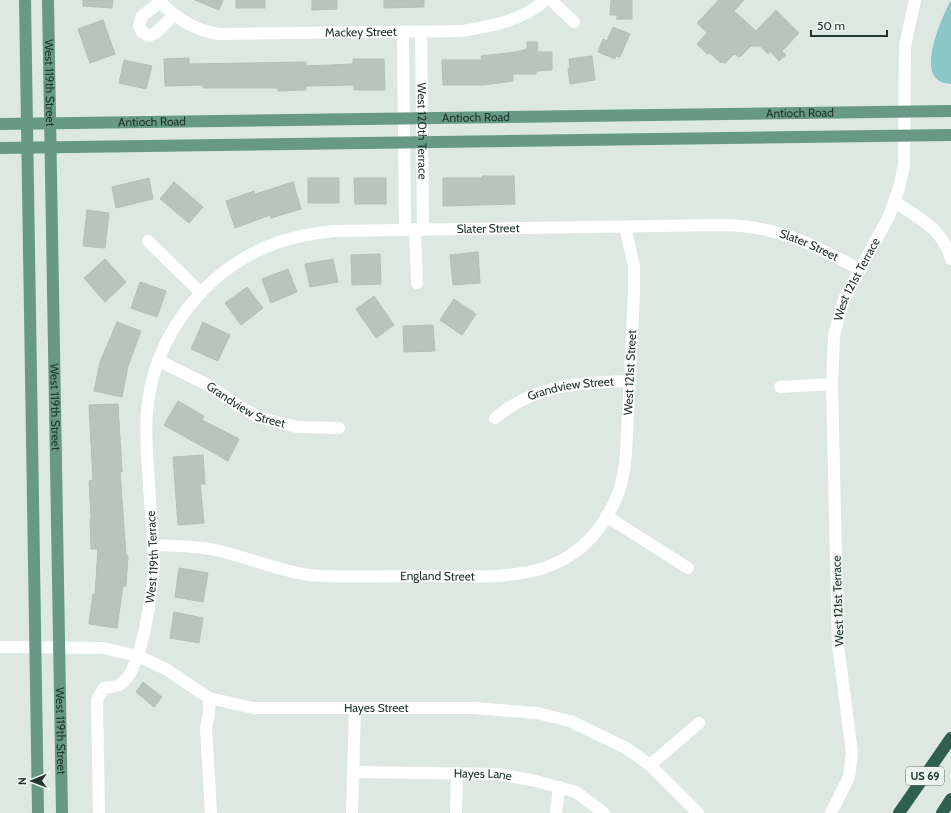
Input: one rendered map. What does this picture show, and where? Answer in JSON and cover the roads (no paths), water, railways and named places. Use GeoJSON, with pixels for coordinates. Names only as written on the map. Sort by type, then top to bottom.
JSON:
{"type":"FeatureCollection","features":[{"type":"Feature","properties":{"kind":"highway","name":"US 69"},"geometry":{"type":"LineString","coordinates":[[899,813],[951,738]]}},
{"type":"Feature","properties":{"kind":"highway","name":"US 69"},"geometry":{"type":"LineString","coordinates":[[942,813],[951,800]]}},
{"type":"Feature","properties":{"kind":"main road","name":"West 119th Street"},"geometry":{"type":"LineString","coordinates":[[25,0],[34,646],[38,813]]}},
{"type":"Feature","properties":{"kind":"main road","name":"West 119th Street"},"geometry":{"type":"LineString","coordinates":[[48,0],[62,813]]}},
{"type":"Feature","properties":{"kind":"main road","name":"Antioch Road"},"geometry":{"type":"LineString","coordinates":[[0,124],[951,111]]}},
{"type":"Feature","properties":{"kind":"main road","name":"Antioch Road"},"geometry":{"type":"LineString","coordinates":[[0,148],[951,135]]}},
{"type":"Feature","properties":{"kind":"street","name":"Mackey Street"},"geometry":{"type":"LineString","coordinates":[[174,15],[191,27],[219,34],[462,31],[491,26],[526,15],[545,0]]}},
{"type":"Feature","properties":{"kind":"street"},"geometry":{"type":"LineString","coordinates":[[551,0],[574,22]]}},
{"type":"Feature","properties":{"kind":"street","name":"West 121st Terrace"},"geometry":{"type":"LineString","coordinates":[[831,813],[850,777],[852,753],[838,645],[832,384],[834,334],[844,299],[895,202],[904,164],[905,46],[915,0]]}},
{"type":"Feature","properties":{"kind":"street"},"geometry":{"type":"LineString","coordinates":[[159,1],[174,15],[157,32],[149,36],[142,32],[139,26],[142,16],[159,1]]}},
{"type":"Feature","properties":{"kind":"street","name":"West 120th Terrace"},"geometry":{"type":"LineString","coordinates":[[403,32],[404,142],[414,230],[416,283]]}},
{"type":"Feature","properties":{"kind":"street","name":"West 120th Terrace"},"geometry":{"type":"LineString","coordinates":[[414,230],[422,142],[421,32]]}},
{"type":"Feature","properties":{"kind":"street"},"geometry":{"type":"LineString","coordinates":[[895,202],[937,230],[948,247],[951,258]]}},
{"type":"Feature","properties":{"kind":"street","name":"Slater Street"},"geometry":{"type":"LineString","coordinates":[[201,293],[236,264],[261,249],[295,237],[333,231],[722,225],[767,229],[793,236],[859,269]]}},
{"type":"Feature","properties":{"kind":"street","name":"West 121st Street"},"geometry":{"type":"LineString","coordinates":[[606,516],[615,501],[625,461],[630,381],[634,266],[625,227]]}},
{"type":"Feature","properties":{"kind":"street"},"geometry":{"type":"LineString","coordinates":[[148,241],[201,293]]}},
{"type":"Feature","properties":{"kind":"street","name":"West 119th Terrace"},"geometry":{"type":"LineString","coordinates":[[99,813],[97,700],[104,688],[119,685],[128,676],[138,656],[153,581],[153,545],[146,437],[150,390],[167,340],[182,315],[201,293]]}},
{"type":"Feature","properties":{"kind":"street","name":"Grandview Street"},"geometry":{"type":"LineString","coordinates":[[159,361],[208,385],[258,417],[297,427],[338,428]]}},
{"type":"Feature","properties":{"kind":"street","name":"Grandview Street"},"geometry":{"type":"LineString","coordinates":[[495,418],[510,406],[549,389],[595,382],[630,381]]}},
{"type":"Feature","properties":{"kind":"street"},"geometry":{"type":"LineString","coordinates":[[780,387],[832,384]]}},
{"type":"Feature","properties":{"kind":"street"},"geometry":{"type":"LineString","coordinates":[[606,516],[688,568]]}},
{"type":"Feature","properties":{"kind":"street","name":"England Street"},"geometry":{"type":"LineString","coordinates":[[153,545],[203,548],[225,552],[282,570],[309,574],[504,576],[538,570],[559,562],[586,542],[598,529],[606,516]]}},
{"type":"Feature","properties":{"kind":"street","name":"Hayes Street"},"geometry":{"type":"LineString","coordinates":[[0,646],[103,648],[138,656],[166,669],[209,698],[253,708],[474,708],[537,713],[570,721],[626,748],[650,765],[698,813]]}},
{"type":"Feature","properties":{"kind":"street"},"geometry":{"type":"LineString","coordinates":[[209,698],[209,714],[206,728],[211,813]]}},
{"type":"Feature","properties":{"kind":"street"},"geometry":{"type":"LineString","coordinates":[[352,813],[355,708]]}},
{"type":"Feature","properties":{"kind":"street"},"geometry":{"type":"LineString","coordinates":[[650,765],[699,723]]}},
{"type":"Feature","properties":{"kind":"street","name":"Hayes Lane"},"geometry":{"type":"LineString","coordinates":[[353,772],[498,774],[576,792],[604,813]]}},
{"type":"Feature","properties":{"kind":"street"},"geometry":{"type":"LineString","coordinates":[[456,813],[458,773]]}},
{"type":"Feature","properties":{"kind":"street"},"geometry":{"type":"LineString","coordinates":[[556,813],[559,788]]}},
{"type":"Feature","properties":{"kind":"water"},"geometry":{"type":"Polygon","coordinates":[[[951,0],[950,84],[936,78],[932,71],[931,62],[935,39],[943,16],[951,0]]]}}]}
